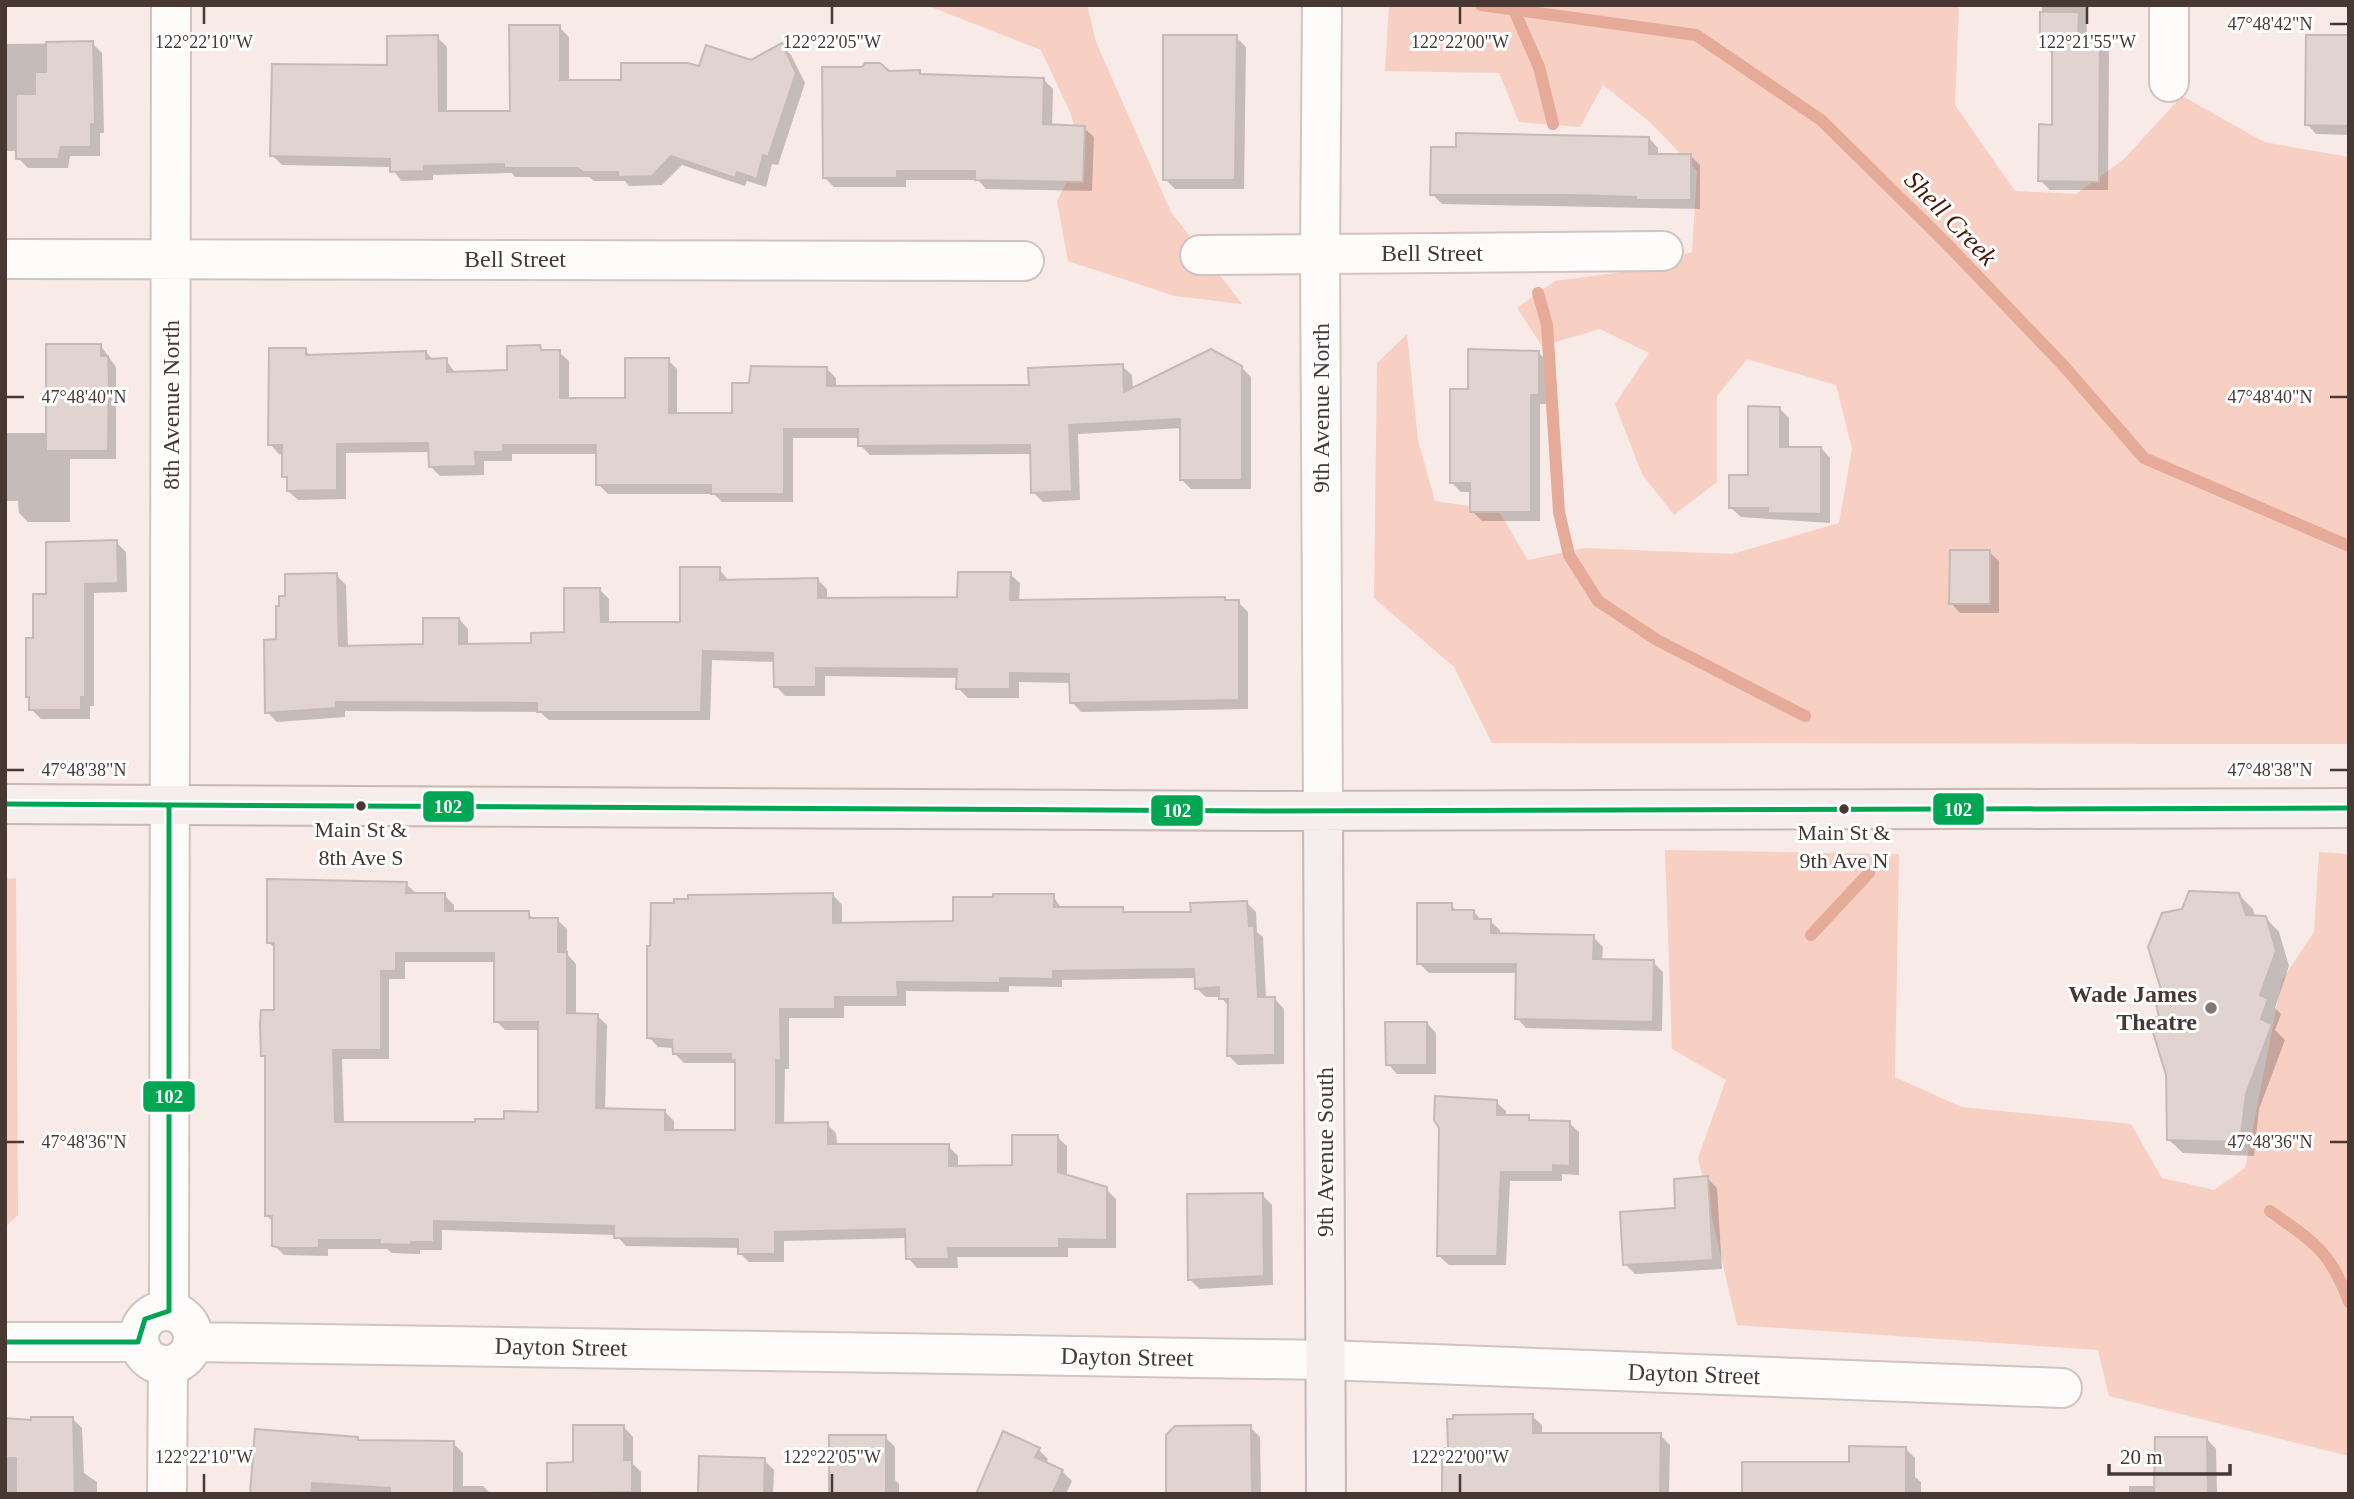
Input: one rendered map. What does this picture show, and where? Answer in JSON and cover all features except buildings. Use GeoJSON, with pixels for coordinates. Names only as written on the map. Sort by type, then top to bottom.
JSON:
{"type":"FeatureCollection","features":[{"type":"Feature","properties":{"kind":"main road"},"geometry":{"type":"LineString","coordinates":[[5,804],[1323,811],[2349,808]]}},
{"type":"Feature","properties":{"kind":"main road","name":"9th Avenue South"},"geometry":{"type":"LineString","coordinates":[[1323,811],[1326,1494]]}},
{"type":"Feature","properties":{"kind":"street","name":"8th Avenue North"},"geometry":{"type":"LineString","coordinates":[[169,1311],[171,5]]}},
{"type":"Feature","properties":{"kind":"street","name":"9th Avenue North"},"geometry":{"type":"LineString","coordinates":[[1322,5],[1320,254],[1323,811]]}},
{"type":"Feature","properties":{"kind":"street"},"geometry":{"type":"LineString","coordinates":[[2169,5],[2169,82]]}},
{"type":"Feature","properties":{"kind":"street","name":"Bell Street"},"geometry":{"type":"LineString","coordinates":[[1200,255],[1663,251]]}},
{"type":"Feature","properties":{"kind":"street","name":"Bell Street"},"geometry":{"type":"LineString","coordinates":[[5,259],[171,257],[1024,261]]}},
{"type":"Feature","properties":{"kind":"street"},"geometry":{"type":"LineString","coordinates":[[167,1494],[180,1353],[187,1321],[169,1311],[156,1313],[145,1319],[138,1342],[145,1356],[155,1364],[180,1353]]}},
{"type":"Feature","properties":{"kind":"street"},"geometry":{"type":"LineString","coordinates":[[5,1342],[138,1342]]}},
{"type":"Feature","properties":{"kind":"street","name":"Dayton Street"},"geometry":{"type":"LineString","coordinates":[[180,1353],[1326,1360],[2062,1388]]}},
{"type":"Feature","properties":{"kind":"shaded area"},"geometry":{"type":"Polygon","coordinates":[[[926,5],[1087,5],[1096,42],[1171,212],[1242,304],[1175,296],[1068,261],[1057,201],[1082,151],[1070,112],[1041,50],[926,5]]]}},
{"type":"Feature","properties":{"kind":"shaded area"},"geometry":{"type":"Polygon","coordinates":[[[1389,5],[1959,5],[1955,105],[2015,191],[2076,194],[2124,159],[2182,96],[2264,142],[2349,157],[2349,744],[1492,743],[1454,667],[1374,598],[1377,363],[1407,334],[1418,440],[1435,501],[1498,510],[1528,560],[1585,548],[1732,554],[1839,523],[1852,449],[1836,385],[1747,359],[1717,396],[1717,482],[1674,515],[1642,474],[1615,404],[1649,353],[1600,329],[1542,346],[1517,308],[1555,281],[1631,271],[1692,252],[1697,171],[1651,123],[1603,85],[1580,127],[1519,122],[1499,73],[1385,71],[1389,5]]]}},
{"type":"Feature","properties":{"kind":"shaded area"},"geometry":{"type":"Polygon","coordinates":[[[1665,850],[1899,854],[1895,1077],[1961,1107],[2131,1124],[2162,1178],[2214,1190],[2245,1168],[2282,980],[2314,932],[2319,852],[2349,854],[2349,1456],[2109,1396],[2098,1350],[1737,1325],[1698,1158],[1726,1080],[1672,1049],[1665,850]]]}},
{"type":"Feature","properties":{"kind":"shaded area"},"geometry":{"type":"Polygon","coordinates":[[[16,878],[18,1215],[5,1227],[5,879],[16,878]]]}},
{"type":"Feature","properties":{"kind":"waterway","name":"Shell Creek"},"geometry":{"type":"LineString","coordinates":[[1481,5],[1696,35],[1821,120],[1944,241],[2062,364],[2144,458],[2349,546]]}},
{"type":"Feature","properties":{"kind":"waterway"},"geometry":{"type":"LineString","coordinates":[[1514,10],[1539,67],[1553,124]]}},
{"type":"Feature","properties":{"kind":"waterway"},"geometry":{"type":"LineString","coordinates":[[1538,293],[1547,325],[1559,512],[1569,555],[1598,601],[1657,640],[1805,716]]}},
{"type":"Feature","properties":{"kind":"waterway"},"geometry":{"type":"LineString","coordinates":[[1811,935],[1869,873]]}},
{"type":"Feature","properties":{"kind":"waterway"},"geometry":{"type":"LineString","coordinates":[[2270,1211],[2309,1240],[2327,1259],[2335,1270],[2349,1302]]}},
{"type":"Feature","properties":{"kind":"transit line","name":"102"},"geometry":{"type":"LineString","coordinates":[[5,804],[1267,811],[2349,808]]}},
{"type":"Feature","properties":{"kind":"transit line","name":"102"},"geometry":{"type":"LineString","coordinates":[[5,1342],[138,1342],[145,1319],[169,1311],[169,805]]}},
{"type":"Feature","properties":{"kind":"place","name":"Main St & 8th Ave S"},"geometry":{"type":"Point","coordinates":[361,806]}},
{"type":"Feature","properties":{"kind":"place","name":"Main St & 9th Ave N"},"geometry":{"type":"Point","coordinates":[1844,809]}},
{"type":"Feature","properties":{"kind":"place","name":"Wade James Theatre"},"geometry":{"type":"Point","coordinates":[2211,1008]}}]}
